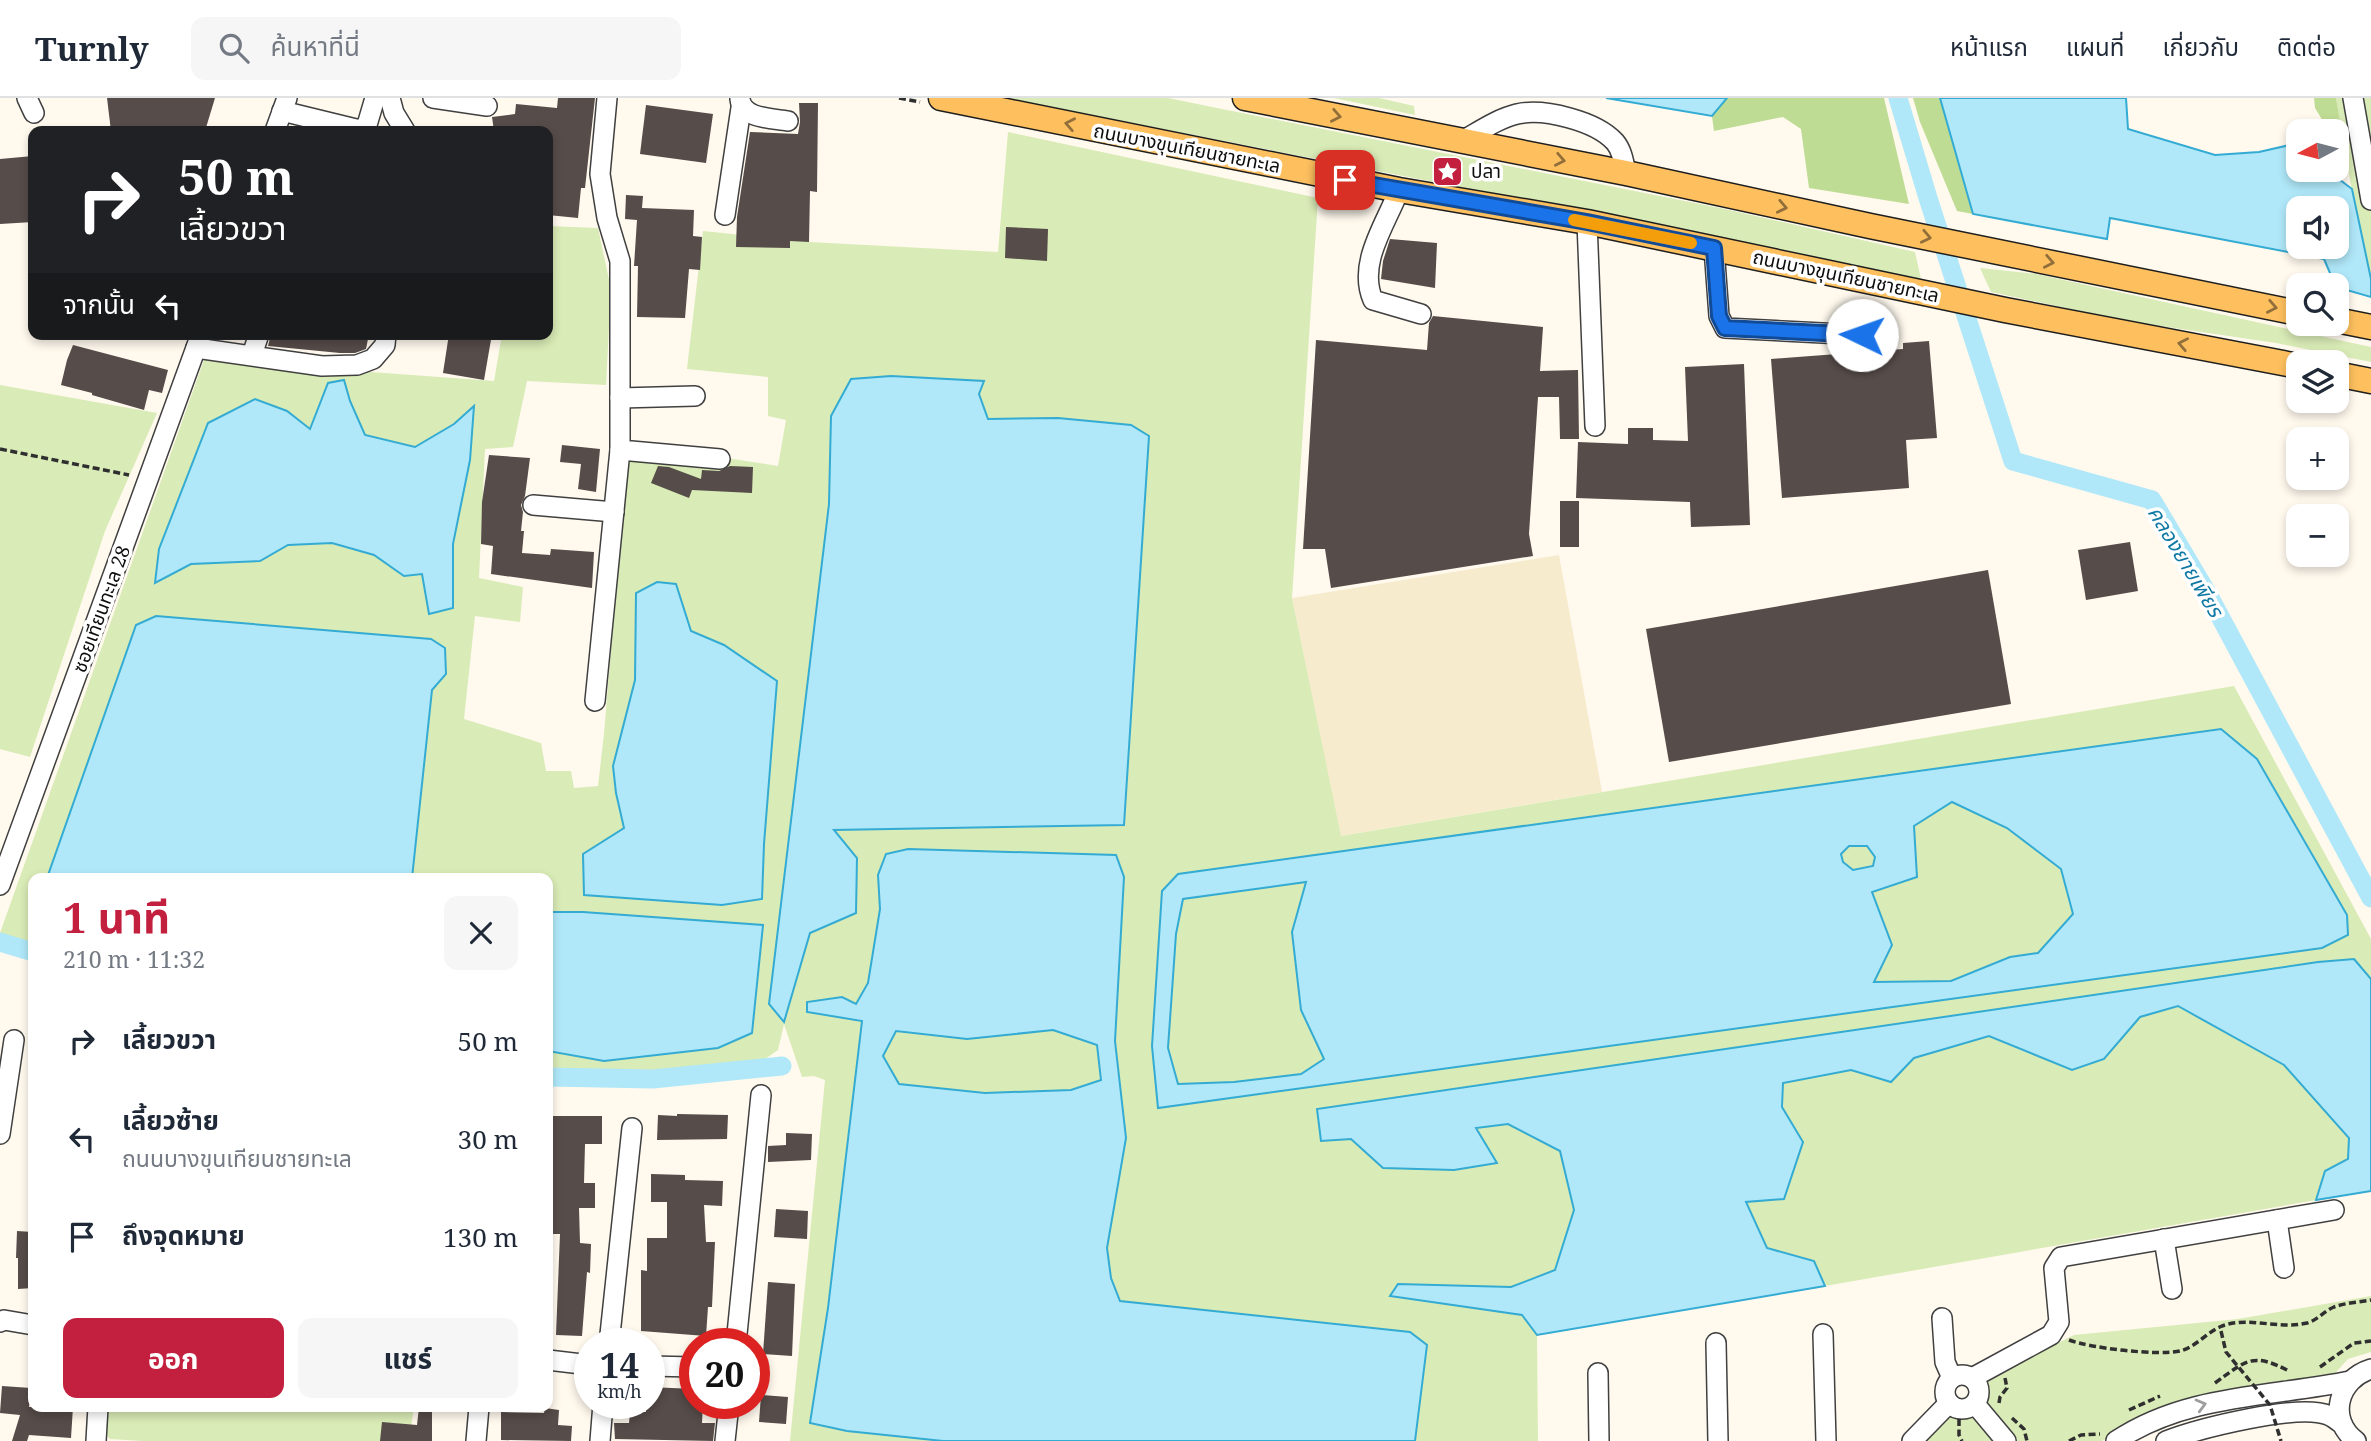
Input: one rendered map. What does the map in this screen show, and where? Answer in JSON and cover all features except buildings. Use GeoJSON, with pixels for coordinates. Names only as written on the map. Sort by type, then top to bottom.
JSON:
{"type":"FeatureCollection","features":[{"type":"Feature","properties":{"kind":"main road","name":"ถนนบางขุนเทียนชายทะเล"},"geometry":{"type":"LineString","coordinates":[[941,98],[1399,190],[1587,222],[2006,310],[2286,364]]}},
{"type":"Feature","properties":{"kind":"main road"},"geometry":{"type":"LineString","coordinates":[[1245,98],[1626,173],[1870,226],[2286,311]]}},
{"type":"Feature","properties":{"kind":"main road"},"geometry":{"type":"LineString","coordinates":[[2349,323],[2371,327]]}},
{"type":"Feature","properties":{"kind":"main road"},"geometry":{"type":"LineString","coordinates":[[2349,377],[2371,381]]}},
{"type":"Feature","properties":{"kind":"street"},"geometry":{"type":"LineString","coordinates":[[366,126],[375,98]]}},
{"type":"Feature","properties":{"kind":"street"},"geometry":{"type":"LineString","coordinates":[[390,98],[394,113],[402,126]]}},
{"type":"Feature","properties":{"kind":"street"},"geometry":{"type":"LineString","coordinates":[[433,98],[486,106]]}},
{"type":"Feature","properties":{"kind":"street"},"geometry":{"type":"LineString","coordinates":[[595,701],[620,450],[620,261],[607,218],[600,174],[607,98]]}},
{"type":"Feature","properties":{"kind":"street"},"geometry":{"type":"LineString","coordinates":[[2353,98],[2371,200]]}},
{"type":"Feature","properties":{"kind":"street"},"geometry":{"type":"LineString","coordinates":[[741,103],[747,113],[788,121]]}},
{"type":"Feature","properties":{"kind":"street"},"geometry":{"type":"LineString","coordinates":[[725,215],[741,103]]}},
{"type":"Feature","properties":{"kind":"street"},"geometry":{"type":"LineString","coordinates":[[277,126],[284,104],[348,126]]}},
{"type":"Feature","properties":{"kind":"street"},"geometry":{"type":"LineString","coordinates":[[1462,141],[1501,119],[1519,114],[1560,116],[1587,125],[1615,142],[1624,159],[1626,173]]}},
{"type":"Feature","properties":{"kind":"street"},"geometry":{"type":"LineString","coordinates":[[1399,190],[1370,261],[1369,290],[1373,300],[1421,314]]}},
{"type":"Feature","properties":{"kind":"street"},"geometry":{"type":"LineString","coordinates":[[1587,222],[1595,426]]}},
{"type":"Feature","properties":{"kind":"street"},"geometry":{"type":"LineString","coordinates":[[1714,248],[1719,316],[1725,328],[1862,335]]}},
{"type":"Feature","properties":{"kind":"street"},"geometry":{"type":"LineString","coordinates":[[252,355],[257,340]]}},
{"type":"Feature","properties":{"kind":"street"},"geometry":{"type":"LineString","coordinates":[[198,341],[252,355],[322,366],[356,365],[373,359],[385,345],[385,340]]}},
{"type":"Feature","properties":{"kind":"street","name":"ซอยเทียนทะเล 28"},"geometry":{"type":"LineString","coordinates":[[0,885],[198,341]]}},
{"type":"Feature","properties":{"kind":"street"},"geometry":{"type":"LineString","coordinates":[[620,398],[695,396]]}},
{"type":"Feature","properties":{"kind":"street"},"geometry":{"type":"LineString","coordinates":[[620,450],[720,459]]}},
{"type":"Feature","properties":{"kind":"street"},"geometry":{"type":"LineString","coordinates":[[533,505],[614,512]]}},
{"type":"Feature","properties":{"kind":"street"},"geometry":{"type":"LineString","coordinates":[[0,1134],[15,1040]]}},
{"type":"Feature","properties":{"kind":"street"},"geometry":{"type":"LineString","coordinates":[[738,1328],[761,1096]]}},
{"type":"Feature","properties":{"kind":"street"},"geometry":{"type":"LineString","coordinates":[[611,1328],[632,1128]]}},
{"type":"Feature","properties":{"kind":"street"},"geometry":{"type":"LineString","coordinates":[[1972,1378],[2051,1335],[2059,1322],[2054,1268],[2061,1257],[2333,1210]]}},
{"type":"Feature","properties":{"kind":"street"},"geometry":{"type":"LineString","coordinates":[[2277,1220],[2284,1268]]}},
{"type":"Feature","properties":{"kind":"street"},"geometry":{"type":"LineString","coordinates":[[2164,1239],[2172,1289]]}},
{"type":"Feature","properties":{"kind":"street"},"geometry":{"type":"LineString","coordinates":[[1942,1318],[1945,1362],[1952,1378]]}},
{"type":"Feature","properties":{"kind":"street"},"geometry":{"type":"LineString","coordinates":[[1,1319],[28,1324]]}},
{"type":"Feature","properties":{"kind":"street"},"geometry":{"type":"LineString","coordinates":[[1824,1334],[1826,1441]]}},
{"type":"Feature","properties":{"kind":"street"},"geometry":{"type":"LineString","coordinates":[[1716,1343],[1718,1441]]}},
{"type":"Feature","properties":{"kind":"street"},"geometry":{"type":"LineString","coordinates":[[553,1361],[574,1363]]}},
{"type":"Feature","properties":{"kind":"street"},"geometry":{"type":"LineString","coordinates":[[2356,1441],[2349,1436],[2342,1424],[2340,1397],[2356,1375],[2371,1369]]}},
{"type":"Feature","properties":{"kind":"street"},"geometry":{"type":"LineString","coordinates":[[1598,1373],[1599,1441]]}},
{"type":"Feature","properties":{"kind":"street"},"geometry":{"type":"LineString","coordinates":[[1912,1441],[1961,1406],[1979,1394],[1979,1388],[1972,1378],[1962,1374],[1952,1378],[1945,1387],[1946,1398],[1961,1406],[2006,1441]]}},
{"type":"Feature","properties":{"kind":"street"},"geometry":{"type":"LineString","coordinates":[[2116,1441],[2132,1430],[2165,1416],[2214,1401],[2350,1381]]}},
{"type":"Feature","properties":{"kind":"street"},"geometry":{"type":"LineString","coordinates":[[96,1441],[98,1412]]}},
{"type":"Feature","properties":{"kind":"street"},"geometry":{"type":"LineString","coordinates":[[476,1441],[479,1412]]}},
{"type":"Feature","properties":{"kind":"street"},"geometry":{"type":"LineString","coordinates":[[2165,1416],[2167,1441],[2191,1431],[2254,1418],[2302,1413],[2327,1415],[2342,1424]]}},
{"type":"Feature","properties":{"kind":"street"},"geometry":{"type":"LineString","coordinates":[[600,1441],[602,1419]]}},
{"type":"Feature","properties":{"kind":"street"},"geometry":{"type":"LineString","coordinates":[[725,1441],[727,1419]]}},
{"type":"Feature","properties":{"kind":"path"},"geometry":{"type":"LineString","coordinates":[[0,449],[148,479]]}},
{"type":"Feature","properties":{"kind":"path"},"geometry":{"type":"LineString","coordinates":[[2055,1329],[2068,1340],[2083,1346],[2163,1353],[2188,1348],[2222,1329],[2253,1322],[2293,1325],[2308,1323],[2322,1317],[2332,1308],[2371,1300]]}},
{"type":"Feature","properties":{"kind":"path"},"geometry":{"type":"LineString","coordinates":[[2222,1329],[2225,1352],[2270,1405],[2281,1441]]}},
{"type":"Feature","properties":{"kind":"path"},"geometry":{"type":"LineString","coordinates":[[1996,1365],[2006,1380],[2007,1388],[2000,1397],[1999,1408]]}},
{"type":"Feature","properties":{"kind":"path"},"geometry":{"type":"LineString","coordinates":[[1961,1406],[1959,1435],[1962,1441]]}},
{"type":"Feature","properties":{"kind":"path"},"geometry":{"type":"LineString","coordinates":[[2005,1415],[2024,1429],[2027,1441]]}},
{"type":"Feature","properties":{"kind":"shaded area"},"geometry":{"type":"Polygon","coordinates":[[[1559,555],[1602,792],[1340,836],[1292,598],[1559,555]]]}},
{"type":"Feature","properties":{"kind":"green space"},"geometry":{"type":"Polygon","coordinates":[[[1005,98],[1168,98],[1720,208],[1915,252],[1921,279],[1857,271],[1597,214],[1005,98]]]}},
{"type":"Feature","properties":{"kind":"green space"},"geometry":{"type":"Polygon","coordinates":[[[1334,98],[1379,98],[1414,106],[1415,115],[1334,98]]]}},
{"type":"Feature","properties":{"kind":"green space"},"geometry":{"type":"Polygon","coordinates":[[[1727,98],[1884,98],[1909,204],[1809,188],[1801,129],[1783,117],[1714,131],[1712,116],[1727,98]]]}},
{"type":"Feature","properties":{"kind":"green space"},"geometry":{"type":"Polygon","coordinates":[[[1913,98],[1940,98],[1973,214],[1957,211],[1920,122],[1913,98]]]}},
{"type":"Feature","properties":{"kind":"green space"},"geometry":{"type":"Polygon","coordinates":[[[2314,98],[2336,98],[2340,119],[2322,119],[2315,108],[2314,98]]]}},
{"type":"Feature","properties":{"kind":"green space"},"geometry":{"type":"Polygon","coordinates":[[[2336,98],[2371,98],[2371,279],[2349,174],[2349,119],[2340,119],[2336,98]]]}},
{"type":"Feature","properties":{"kind":"green space"},"geometry":{"type":"Polygon","coordinates":[[[1008,132],[1318,198],[1292,598],[1341,836],[2234,686],[2371,939],[2371,979],[2353,959],[2176,983],[1351,1139],[1383,1168],[1496,1162],[1476,1127],[1507,1124],[1560,1151],[1574,1210],[1555,1270],[1511,1287],[1398,1284],[1391,1296],[1522,1315],[1537,1335],[1538,1441],[1415,1441],[1427,1346],[1410,1332],[1120,1301],[1111,1278],[1107,1248],[1126,1138],[1115,1041],[1124,878],[878,875],[880,909],[868,983],[856,1004],[842,997],[807,1003],[808,1012],[862,1021],[828,1308],[810,1423],[847,1431],[943,1441],[790,1441],[825,1080],[814,1076],[802,1077],[784,1024],[778,1050],[765,1059],[647,1074],[553,1070],[553,1052],[604,1061],[583,912],[553,912],[553,873],[413,873],[432,690],[446,674],[445,647],[431,639],[156,616],[136,625],[49,873],[28,873],[28,942],[0,933],[204,360],[494,381],[501,340],[553,340],[553,226],[598,228],[611,289],[606,385],[527,381],[513,447],[485,449],[479,578],[523,587],[520,622],[475,616],[464,719],[541,743],[546,771],[571,771],[574,788],[598,786],[628,443],[778,466],[786,420],[768,416],[768,377],[687,369],[703,231],[809,242],[998,252],[1008,132]],[[984,382],[831,416],[829,504],[769,1004],[784,1021],[810,933],[833,830],[1124,825],[1149,436],[1131,425],[1058,418],[987,419],[979,393],[984,382]],[[328,383],[311,429],[287,411],[255,399],[208,423],[159,549],[156,582],[191,564],[260,561],[288,545],[332,543],[374,555],[404,576],[422,573],[452,608],[453,544],[474,407],[454,424],[416,447],[365,435],[350,401],[328,383]],[[636,593],[635,680],[613,766],[624,828],[583,854],[585,895],[722,905],[762,898],[764,844],[724,645],[691,631],[636,593]],[[2221,729],[1178,874],[1162,891],[1152,1046],[1158,1108],[2322,948],[2221,729]]]}},
{"type":"Feature","properties":{"kind":"green space"},"geometry":{"type":"Polygon","coordinates":[[[1980,268],[2036,274],[2286,328],[2286,336],[2321,336],[2371,347],[2371,362],[2349,358],[2349,350],[2311,350],[2127,321],[1991,292],[1980,268]]]}},
{"type":"Feature","properties":{"kind":"green space"},"geometry":{"type":"Polygon","coordinates":[[[0,385],[157,413],[105,531],[30,757],[0,749],[0,385]]]}},
{"type":"Feature","properties":{"kind":"green space"},"geometry":{"type":"Polygon","coordinates":[[[1952,802],[2007,828],[2061,869],[2073,914],[2038,953],[2010,957],[1951,981],[1874,982],[1871,892],[1917,877],[1914,826],[1952,802]]]}},
{"type":"Feature","properties":{"kind":"green space"},"geometry":{"type":"Polygon","coordinates":[[[1849,846],[1867,846],[1875,857],[1873,866],[1853,870],[1843,862],[1841,854],[1849,846]]]}},
{"type":"Feature","properties":{"kind":"green space"},"geometry":{"type":"Polygon","coordinates":[[[1306,882],[1301,1010],[1324,1059],[1301,1074],[1234,1082],[1177,1084],[1168,1048],[1176,934],[1183,898],[1306,882]]]}},
{"type":"Feature","properties":{"kind":"green space"},"geometry":{"type":"Polygon","coordinates":[[[2177,1006],[2284,1065],[2350,1138],[2348,1159],[2325,1171],[2316,1200],[1825,1286],[1814,1261],[1767,1248],[1745,1201],[1784,1199],[1783,1083],[1851,1070],[1891,1082],[1914,1058],[1989,1036],[2025,1052],[2104,1059],[2140,1017],[2177,1006]]]}},
{"type":"Feature","properties":{"kind":"green space"},"geometry":{"type":"Polygon","coordinates":[[[1053,1030],[1097,1045],[1101,1080],[1071,1090],[985,1093],[899,1084],[883,1056],[896,1031],[967,1039],[1053,1030]]]}},
{"type":"Feature","properties":{"kind":"green space"},"geometry":{"type":"Polygon","coordinates":[[[2371,1296],[2371,1352],[2348,1359],[2327,1382],[2278,1381],[2208,1396],[2139,1419],[2102,1441],[1920,1441],[1947,1416],[1961,1419],[1987,1407],[1989,1394],[1986,1379],[2074,1335],[2238,1319],[2371,1296]]]}},
{"type":"Feature","properties":{"kind":"green space"},"geometry":{"type":"Polygon","coordinates":[[[106,1412],[413,1412],[409,1441],[142,1441],[110,1439],[104,1433],[106,1412]]]}},
{"type":"Feature","properties":{"kind":"water"},"geometry":{"type":"Polygon","coordinates":[[[1606,98],[1727,98],[1712,116],[1606,98]]]}},
{"type":"Feature","properties":{"kind":"water"},"geometry":{"type":"Polygon","coordinates":[[[1940,98],[2126,98],[2128,129],[2215,155],[2259,152],[2286,146],[2286,182],[2343,182],[2352,189],[2371,279],[2371,297],[2349,291],[2349,273],[2330,273],[2324,259],[2349,259],[2349,196],[2286,196],[2286,252],[2110,218],[2107,239],[1973,214],[1940,98]]]}},
{"type":"Feature","properties":{"kind":"water"},"geometry":{"type":"Polygon","coordinates":[[[891,376],[984,381],[979,394],[988,419],[1058,418],[1131,425],[1149,436],[1124,825],[834,830],[857,858],[856,913],[810,933],[784,1022],[769,1004],[829,504],[831,416],[851,379],[891,376]]]}},
{"type":"Feature","properties":{"kind":"water"},"geometry":{"type":"Polygon","coordinates":[[[344,380],[365,435],[415,447],[454,424],[474,406],[470,460],[453,544],[453,608],[429,614],[422,574],[404,576],[374,555],[332,543],[288,545],[260,561],[191,564],[155,583],[159,549],[208,423],[255,399],[287,411],[310,429],[328,383],[344,380]]]}},
{"type":"Feature","properties":{"kind":"water"},"geometry":{"type":"Polygon","coordinates":[[[657,582],[676,584],[691,631],[724,645],[777,681],[762,899],[722,905],[584,895],[583,854],[624,828],[613,766],[635,680],[636,593],[657,582]]]}},
{"type":"Feature","properties":{"kind":"water"},"geometry":{"type":"Polygon","coordinates":[[[156,616],[431,639],[445,648],[446,674],[432,690],[413,873],[49,873],[136,625],[156,616]]]}},
{"type":"Feature","properties":{"kind":"water"},"geometry":{"type":"Polygon","coordinates":[[[2221,729],[2257,759],[2347,915],[2348,935],[2322,948],[1158,1108],[1152,1046],[1162,891],[1178,874],[2221,729]],[[1952,802],[1914,826],[1917,877],[1872,892],[1892,945],[1874,982],[1951,981],[2010,957],[2038,953],[2073,914],[2061,869],[2007,828],[1952,802]],[[1849,846],[1841,854],[1843,862],[1853,870],[1873,866],[1875,857],[1867,846],[1849,846]],[[1306,882],[1183,899],[1176,934],[1168,1048],[1178,1084],[1234,1082],[1301,1074],[1324,1059],[1301,1010],[1292,932],[1306,882]]]}},
{"type":"Feature","properties":{"kind":"water"},"geometry":{"type":"Polygon","coordinates":[[[908,849],[1116,855],[1124,877],[1115,1041],[1126,1138],[1107,1248],[1111,1278],[1120,1301],[1410,1332],[1427,1345],[1415,1441],[943,1441],[847,1431],[810,1423],[828,1308],[862,1021],[807,1012],[807,1002],[842,997],[856,1004],[868,983],[880,909],[878,875],[886,854],[908,849]],[[1053,1030],[967,1039],[896,1031],[883,1056],[899,1084],[985,1093],[1071,1090],[1101,1080],[1097,1045],[1053,1030]]]}},
{"type":"Feature","properties":{"kind":"water"},"geometry":{"type":"Polygon","coordinates":[[[553,912],[763,925],[752,1033],[718,1048],[604,1061],[553,1052],[553,912]]]}},
{"type":"Feature","properties":{"kind":"water"},"geometry":{"type":"Polygon","coordinates":[[[2354,959],[2371,979],[2371,1191],[2316,1200],[2325,1171],[2348,1159],[2349,1138],[2284,1065],[2178,1006],[2140,1017],[2104,1059],[2072,1070],[1989,1036],[1914,1058],[1891,1082],[1851,1070],[1783,1083],[1782,1107],[1803,1142],[1784,1199],[1746,1202],[1767,1248],[1814,1261],[1825,1286],[1537,1335],[1522,1315],[1390,1296],[1398,1284],[1511,1287],[1555,1270],[1574,1210],[1560,1151],[1508,1124],[1476,1128],[1497,1163],[1454,1170],[1383,1168],[1351,1139],[1321,1141],[1317,1109],[2318,962],[2354,959]]]}},
{"type":"Feature","properties":{"kind":"waterway","name":"คลองยายเพียร"},"geometry":{"type":"LineString","coordinates":[[1898,98],[2013,461],[2152,500],[2209,596],[2371,898]]}},
{"type":"Feature","properties":{"kind":"waterway"},"geometry":{"type":"LineString","coordinates":[[0,942],[28,950]]}},
{"type":"Feature","properties":{"kind":"waterway"},"geometry":{"type":"LineString","coordinates":[[553,1077],[653,1079],[782,1066]]}},
{"type":"Feature","properties":{"kind":"slow traffic"},"geometry":{"type":"LineString","coordinates":[[1574,220],[1691,243]]}},
{"type":"Feature","properties":{"kind":"place","name":"ปลา"},"geometry":{"type":"Point","coordinates":[1448,171]}},
{"type":"Feature","properties":{"kind":"route"},"geometry":{"type":"LineString","coordinates":[[1345,180],[1587,222],[1714,248],[1719,316],[1725,328],[1862,335]]}}]}
